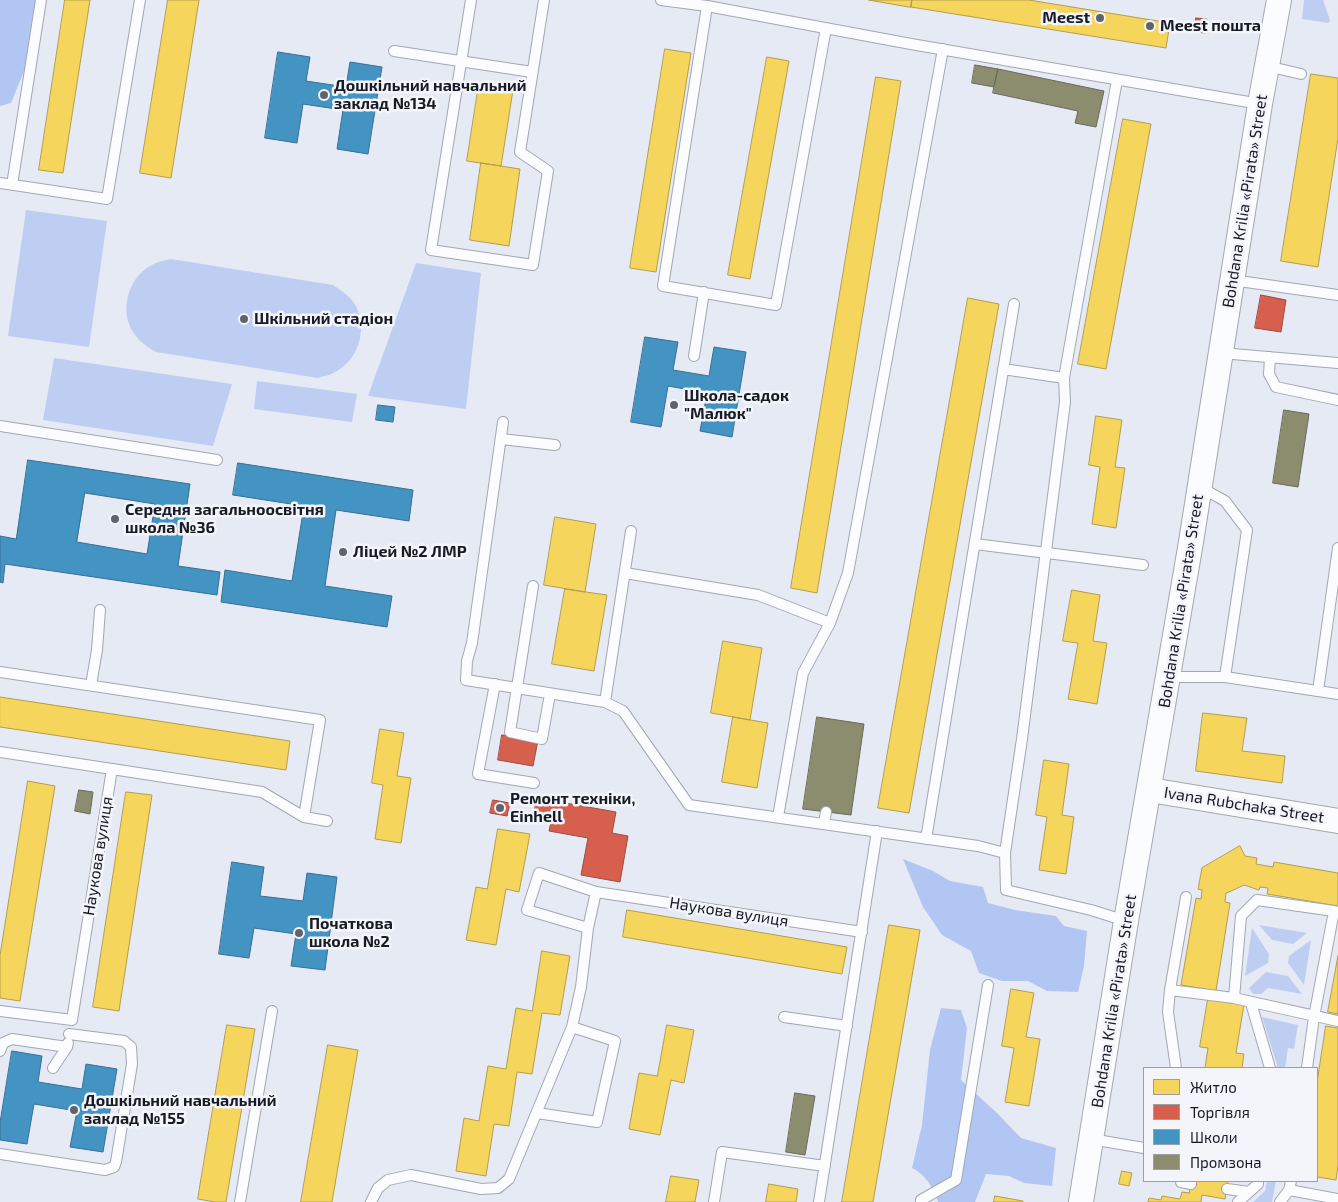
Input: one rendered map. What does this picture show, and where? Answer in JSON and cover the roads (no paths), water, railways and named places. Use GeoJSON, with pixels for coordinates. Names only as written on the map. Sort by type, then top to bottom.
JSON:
{"type":"FeatureCollection","features":[{"type":"Feature","properties":{"kind":"street","name":"Bohdana Krilia «Pirata» Street"},"geometry":{"type":"LineString","coordinates":[[1081,1202],[1126,921],[1150,790],[1260,104],[1279,0]]}},
{"type":"Feature","properties":{"kind":"street","name":"Ivana Rubchaka Street"},"geometry":{"type":"LineString","coordinates":[[1150,790],[1338,821]]}},
{"type":"Feature","properties":{"kind":"lane"},"geometry":{"type":"LineString","coordinates":[[12,185],[41,0]]}},
{"type":"Feature","properties":{"kind":"lane"},"geometry":{"type":"LineString","coordinates":[[0,183],[107,199],[140,0]]}},
{"type":"Feature","properties":{"kind":"lane"},"geometry":{"type":"LineString","coordinates":[[470,0],[431,250],[533,265],[548,171],[520,152],[544,0]]}},
{"type":"Feature","properties":{"kind":"lane"},"geometry":{"type":"LineString","coordinates":[[661,0],[707,6],[1260,104]]}},
{"type":"Feature","properties":{"kind":"lane"},"geometry":{"type":"LineString","coordinates":[[707,6],[664,286],[776,304],[826,28]]}},
{"type":"Feature","properties":{"kind":"lane"},"geometry":{"type":"LineString","coordinates":[[778,817],[802,673],[830,623],[848,573],[943,49]]}},
{"type":"Feature","properties":{"kind":"lane"},"geometry":{"type":"LineString","coordinates":[[394,50],[532,72]]}},
{"type":"Feature","properties":{"kind":"lane"},"geometry":{"type":"LineString","coordinates":[[1267,66],[1301,74]]}},
{"type":"Feature","properties":{"kind":"lane"},"geometry":{"type":"LineString","coordinates":[[1117,80],[1064,378],[1065,402],[1022,739],[1005,853],[1006,890],[1091,910],[1126,921]]}},
{"type":"Feature","properties":{"kind":"lane"},"geometry":{"type":"LineString","coordinates":[[1232,280],[1338,295]]}},
{"type":"Feature","properties":{"kind":"lane"},"geometry":{"type":"LineString","coordinates":[[694,356],[704,292]]}},
{"type":"Feature","properties":{"kind":"lane"},"geometry":{"type":"LineString","coordinates":[[926,839],[1014,304]]}},
{"type":"Feature","properties":{"kind":"lane"},"geometry":{"type":"LineString","coordinates":[[1221,353],[1338,363]]}},
{"type":"Feature","properties":{"kind":"lane"},"geometry":{"type":"LineString","coordinates":[[1270,357],[1269,374],[1276,387],[1338,400]]}},
{"type":"Feature","properties":{"kind":"lane"},"geometry":{"type":"LineString","coordinates":[[1003,369],[1064,378]]}},
{"type":"Feature","properties":{"kind":"lane"},"geometry":{"type":"LineString","coordinates":[[503,422],[472,643],[467,661],[466,680],[605,702],[624,711],[689,805],[978,846],[1005,853]]}},
{"type":"Feature","properties":{"kind":"lane"},"geometry":{"type":"LineString","coordinates":[[0,426],[217,460]]}},
{"type":"Feature","properties":{"kind":"lane"},"geometry":{"type":"LineString","coordinates":[[500,439],[555,445]]}},
{"type":"Feature","properties":{"kind":"lane"},"geometry":{"type":"LineString","coordinates":[[1199,486],[1224,501],[1247,530],[1225,677]]}},
{"type":"Feature","properties":{"kind":"lane"},"geometry":{"type":"LineString","coordinates":[[605,702],[631,530]]}},
{"type":"Feature","properties":{"kind":"lane"},"geometry":{"type":"LineString","coordinates":[[975,544],[1144,565]]}},
{"type":"Feature","properties":{"kind":"lane"},"geometry":{"type":"LineString","coordinates":[[1318,692],[1338,548]]}},
{"type":"Feature","properties":{"kind":"lane"},"geometry":{"type":"LineString","coordinates":[[625,573],[758,595],[830,623]]}},
{"type":"Feature","properties":{"kind":"lane"},"geometry":{"type":"LineString","coordinates":[[533,586],[510,732],[542,739],[550,694]]}},
{"type":"Feature","properties":{"kind":"lane"},"geometry":{"type":"LineString","coordinates":[[91,685],[97,650],[100,610]]}},
{"type":"Feature","properties":{"kind":"lane"},"geometry":{"type":"LineString","coordinates":[[0,672],[320,720],[304,817]]}},
{"type":"Feature","properties":{"kind":"lane"},"geometry":{"type":"LineString","coordinates":[[1168,677],[1225,677],[1338,694]]}},
{"type":"Feature","properties":{"kind":"lane"},"geometry":{"type":"LineString","coordinates":[[495,684],[478,774],[534,783]]}},
{"type":"Feature","properties":{"kind":"lane"},"geometry":{"type":"LineString","coordinates":[[0,752],[262,792],[304,817],[327,821]]}},
{"type":"Feature","properties":{"kind":"lane","name":"Наукова вулиця"},"geometry":{"type":"LineString","coordinates":[[67,1047],[112,770]]}},
{"type":"Feature","properties":{"kind":"lane"},"geometry":{"type":"LineString","coordinates":[[824,823],[826,812]]}},
{"type":"Feature","properties":{"kind":"lane"},"geometry":{"type":"LineString","coordinates":[[819,1202],[877,831]]}},
{"type":"Feature","properties":{"kind":"lane","name":"Наукова вулиця"},"geometry":{"type":"LineString","coordinates":[[588,928],[527,910],[539,873],[596,892],[862,932]]}},
{"type":"Feature","properties":{"kind":"lane"},"geometry":{"type":"LineString","coordinates":[[371,1202],[378,1188],[388,1180],[411,1175],[481,1189],[498,1188],[509,1179],[572,1027],[581,987],[588,928],[596,892]]}},
{"type":"Feature","properties":{"kind":"lane"},"geometry":{"type":"LineString","coordinates":[[1176,1067],[1168,1012],[1186,897]]}},
{"type":"Feature","properties":{"kind":"lane"},"geometry":{"type":"LineString","coordinates":[[1234,998],[1241,916],[1257,900],[1336,912],[1314,1016],[1307,1067]]}},
{"type":"Feature","properties":{"kind":"lane"},"geometry":{"type":"LineString","coordinates":[[921,1202],[921,1200],[956,1180],[988,984]]}},
{"type":"Feature","properties":{"kind":"lane"},"geometry":{"type":"LineString","coordinates":[[1170,990],[1234,998],[1338,1021]]}},
{"type":"Feature","properties":{"kind":"lane"},"geometry":{"type":"LineString","coordinates":[[1251,1003],[1270,1067]]}},
{"type":"Feature","properties":{"kind":"lane"},"geometry":{"type":"LineString","coordinates":[[0,1011],[72,1020]]}},
{"type":"Feature","properties":{"kind":"lane"},"geometry":{"type":"LineString","coordinates":[[240,1202],[272,1011]]}},
{"type":"Feature","properties":{"kind":"lane"},"geometry":{"type":"LineString","coordinates":[[784,1017],[847,1026]]}},
{"type":"Feature","properties":{"kind":"lane"},"geometry":{"type":"LineString","coordinates":[[537,1113],[596,1122],[616,1041],[572,1027]]}},
{"type":"Feature","properties":{"kind":"lane"},"geometry":{"type":"LineString","coordinates":[[0,1154],[105,1170],[114,1166],[132,1064],[131,1047],[124,1042],[69,1034]]}},
{"type":"Feature","properties":{"kind":"lane"},"geometry":{"type":"LineString","coordinates":[[0,1051],[2,1043],[12,1039],[67,1047],[53,1068]]}},
{"type":"Feature","properties":{"kind":"lane"},"geometry":{"type":"LineString","coordinates":[[1091,1139],[1143,1148]]}},
{"type":"Feature","properties":{"kind":"lane"},"geometry":{"type":"LineString","coordinates":[[714,1202],[722,1152],[825,1166]]}},
{"type":"Feature","properties":{"kind":"lane"},"geometry":{"type":"LineString","coordinates":[[1238,1202],[1258,1182]]}},
{"type":"Feature","properties":{"kind":"lane"},"geometry":{"type":"LineString","coordinates":[[1280,1202],[1290,1185],[1338,1199]]}},
{"type":"Feature","properties":{"kind":"lane"},"geometry":{"type":"LineString","coordinates":[[1227,1189],[1249,1192]]}},
{"type":"Feature","properties":{"kind":"place","name":"Meest"},"geometry":{"type":"Point","coordinates":[1100,18]}},
{"type":"Feature","properties":{"kind":"place","name":"Meest пошта"},"geometry":{"type":"Point","coordinates":[1150,26]}},
{"type":"Feature","properties":{"kind":"place","name":"Дошкільний навчальний заклад №134"},"geometry":{"type":"Point","coordinates":[324,95]}},
{"type":"Feature","properties":{"kind":"place","name":"Шкільний стадіон"},"geometry":{"type":"Point","coordinates":[244,319]}},
{"type":"Feature","properties":{"kind":"place","name":"Школа-садок \"Малюк\""},"geometry":{"type":"Point","coordinates":[674,405]}},
{"type":"Feature","properties":{"kind":"place","name":"Середня загальноосвітня школа №36"},"geometry":{"type":"Point","coordinates":[115,519]}},
{"type":"Feature","properties":{"kind":"place","name":"Ліцей №2 ЛМР"},"geometry":{"type":"Point","coordinates":[343,552]}},
{"type":"Feature","properties":{"kind":"place","name":"Ремонт техніки, Einhell"},"geometry":{"type":"Point","coordinates":[500,808]}},
{"type":"Feature","properties":{"kind":"place","name":"Початкова школа №2"},"geometry":{"type":"Point","coordinates":[299,933]}},
{"type":"Feature","properties":{"kind":"place","name":"Дошкільний навчальний заклад №155"},"geometry":{"type":"Point","coordinates":[74,1110]}}]}
